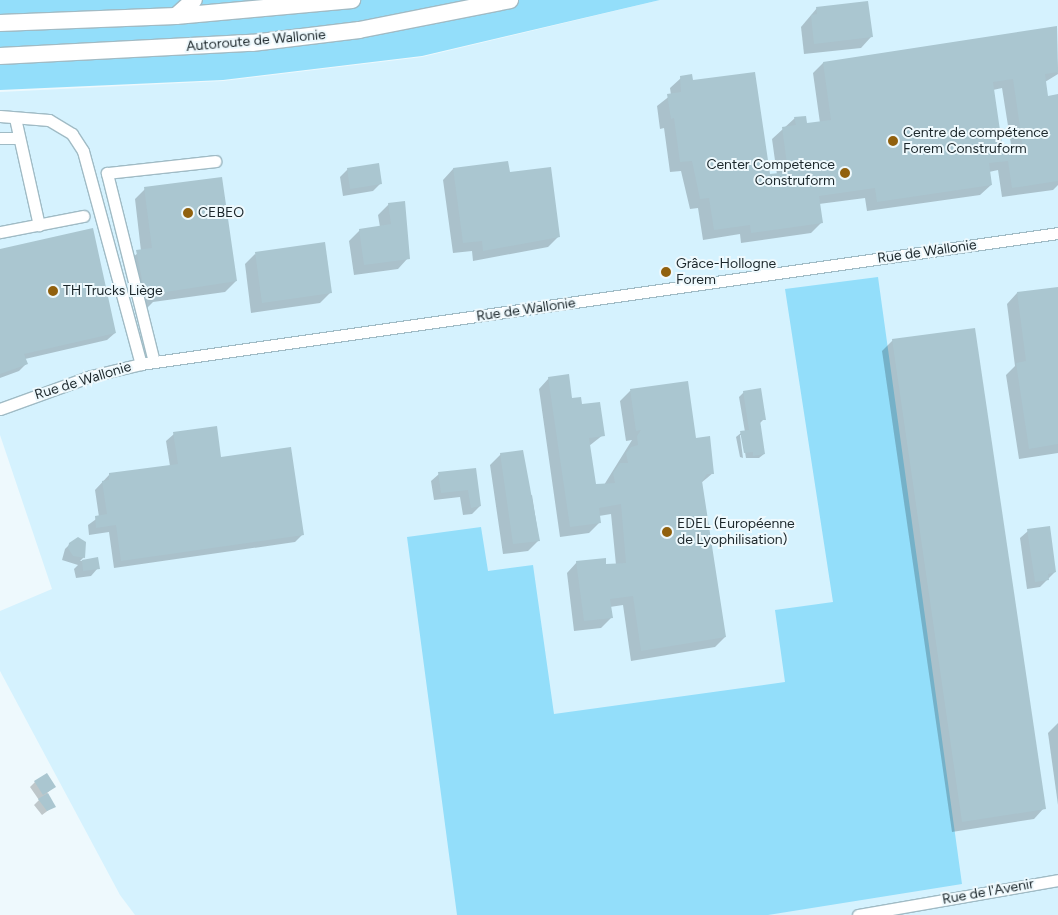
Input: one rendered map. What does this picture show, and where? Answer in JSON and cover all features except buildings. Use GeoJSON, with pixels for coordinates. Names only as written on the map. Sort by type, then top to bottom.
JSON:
{"type":"FeatureCollection","features":[{"type":"Feature","properties":{"kind":"highway"},"geometry":{"type":"LineString","coordinates":[[176,16],[194,0]]}},
{"type":"Feature","properties":{"kind":"highway"},"geometry":{"type":"LineString","coordinates":[[0,23],[176,16],[352,0]]}},
{"type":"Feature","properties":{"kind":"highway","name":"Autoroute de Wallonie"},"geometry":{"type":"LineString","coordinates":[[0,56],[252,43],[359,30],[510,0]]}},
{"type":"Feature","properties":{"kind":"street"},"geometry":{"type":"LineString","coordinates":[[0,116],[49,120],[72,134],[83,151],[141,364]]}},
{"type":"Feature","properties":{"kind":"street"},"geometry":{"type":"LineString","coordinates":[[15,118],[39,225]]}},
{"type":"Feature","properties":{"kind":"street"},"geometry":{"type":"LineString","coordinates":[[0,138],[18,138]]}},
{"type":"Feature","properties":{"kind":"street"},"geometry":{"type":"LineString","coordinates":[[154,362],[107,174],[215,161]]}},
{"type":"Feature","properties":{"kind":"street"},"geometry":{"type":"LineString","coordinates":[[0,232],[83,216]]}},
{"type":"Feature","properties":{"kind":"street","name":"Rue de Wallonie"},"geometry":{"type":"LineString","coordinates":[[0,409],[91,376],[141,364],[1058,232]]}},
{"type":"Feature","properties":{"kind":"street","name":"Rue de l'Avenir"},"geometry":{"type":"LineString","coordinates":[[858,915],[1058,880]]}},
{"type":"Feature","properties":{"kind":"shaded area"},"geometry":{"type":"Polygon","coordinates":[[[0,0],[660,0],[422,56],[223,80],[0,90],[0,0]]]}},
{"type":"Feature","properties":{"kind":"shaded area"},"geometry":{"type":"Polygon","coordinates":[[[660,0],[1058,0],[1058,915],[135,915],[120,895],[0,671],[0,611],[52,589],[0,435],[0,92],[223,81],[422,57],[660,0]]]}},
{"type":"Feature","properties":{"kind":"shaded area"},"geometry":{"type":"Polygon","coordinates":[[[878,277],[962,884],[768,915],[457,915],[407,537],[481,527],[488,571],[533,565],[554,714],[785,682],[775,610],[833,602],[785,289],[878,277]]]}},
{"type":"Feature","properties":{"kind":"place","name":"Centre de compétence Forem Construform"},"geometry":{"type":"Point","coordinates":[893,141]}},
{"type":"Feature","properties":{"kind":"place","name":"Center Competence Construform"},"geometry":{"type":"Point","coordinates":[845,173]}},
{"type":"Feature","properties":{"kind":"place","name":"CEBEO"},"geometry":{"type":"Point","coordinates":[188,213]}},
{"type":"Feature","properties":{"kind":"place","name":"Grâce-Hollogne Forem"},"geometry":{"type":"Point","coordinates":[666,272]}},
{"type":"Feature","properties":{"kind":"place","name":"TH Trucks Liège"},"geometry":{"type":"Point","coordinates":[53,291]}},
{"type":"Feature","properties":{"kind":"place","name":"EDEL (Européenne de Lyophilisation)"},"geometry":{"type":"Point","coordinates":[667,532]}}]}
